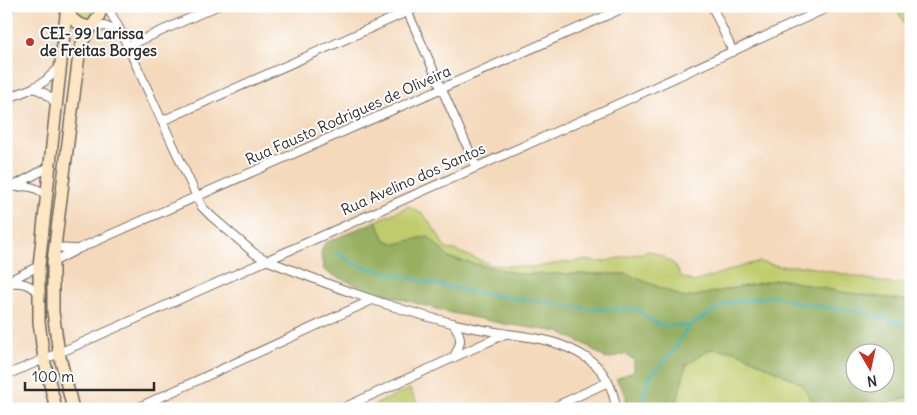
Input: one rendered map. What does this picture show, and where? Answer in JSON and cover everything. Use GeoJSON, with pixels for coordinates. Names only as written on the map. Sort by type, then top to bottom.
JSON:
{"type":"FeatureCollection","features":[{"type":"Feature","properties":{"kind":"main road"},"geometry":{"type":"LineString","coordinates":[[67,6],[73,20],[81,25],[91,27]]}},
{"type":"Feature","properties":{"kind":"main road"},"geometry":{"type":"LineString","coordinates":[[56,409],[44,358],[39,322],[38,266],[67,6]]}},
{"type":"Feature","properties":{"kind":"main road"},"geometry":{"type":"LineString","coordinates":[[73,409],[59,353],[53,312],[53,262],[79,54],[84,39],[97,20],[102,6]]}},
{"type":"Feature","properties":{"kind":"main road"},"geometry":{"type":"LineString","coordinates":[[49,167],[65,169]]}},
{"type":"Feature","properties":{"kind":"street"},"geometry":{"type":"LineString","coordinates":[[6,9],[12,6]]}},
{"type":"Feature","properties":{"kind":"street"},"geometry":{"type":"LineString","coordinates":[[107,6],[128,46],[202,207],[254,253],[266,260],[372,300],[453,323],[558,343],[590,359],[603,373],[613,392],[616,409]]}},
{"type":"Feature","properties":{"kind":"street"},"geometry":{"type":"LineString","coordinates":[[128,46],[217,6]]}},
{"type":"Feature","properties":{"kind":"street"},"geometry":{"type":"LineString","coordinates":[[162,121],[406,9],[420,6]]}},
{"type":"Feature","properties":{"kind":"street","name":"Rua Fausto Rodrigues de Oliveira"},"geometry":{"type":"LineString","coordinates":[[53,262],[78,249],[628,6]]}},
{"type":"Feature","properties":{"kind":"street"},"geometry":{"type":"LineString","coordinates":[[712,6],[733,52]]}},
{"type":"Feature","properties":{"kind":"street","name":"Rua Avelino dos Santos"},"geometry":{"type":"LineString","coordinates":[[6,375],[733,52],[831,6]]}},
{"type":"Feature","properties":{"kind":"street"},"geometry":{"type":"LineString","coordinates":[[406,9],[476,166]]}},
{"type":"Feature","properties":{"kind":"street"},"geometry":{"type":"LineString","coordinates":[[91,27],[104,26],[121,32]]}},
{"type":"Feature","properties":{"kind":"street"},"geometry":{"type":"LineString","coordinates":[[6,100],[45,81],[60,67]]}},
{"type":"Feature","properties":{"kind":"street"},"geometry":{"type":"LineString","coordinates":[[33,88],[41,90],[56,104]]}},
{"type":"Feature","properties":{"kind":"street"},"geometry":{"type":"LineString","coordinates":[[9,189],[49,167]]}},
{"type":"Feature","properties":{"kind":"street"},"geometry":{"type":"LineString","coordinates":[[9,189],[31,186],[46,195]]}},
{"type":"Feature","properties":{"kind":"street"},"geometry":{"type":"LineString","coordinates":[[55,245],[60,248],[78,249]]}},
{"type":"Feature","properties":{"kind":"street"},"geometry":{"type":"LineString","coordinates":[[6,283],[38,266]]}},
{"type":"Feature","properties":{"kind":"street"},"geometry":{"type":"LineString","coordinates":[[6,283],[18,282],[38,292]]}},
{"type":"Feature","properties":{"kind":"street"},"geometry":{"type":"LineString","coordinates":[[135,409],[372,300]]}},
{"type":"Feature","properties":{"kind":"street"},"geometry":{"type":"LineString","coordinates":[[453,323],[461,340],[454,358]]}},
{"type":"Feature","properties":{"kind":"street"},"geometry":{"type":"LineString","coordinates":[[341,409],[506,334]]}},
{"type":"Feature","properties":{"kind":"street"},"geometry":{"type":"LineString","coordinates":[[550,409],[608,382]]}},
{"type":"Feature","properties":{"kind":"green space"},"geometry":{"type":"Polygon","coordinates":[[[75,6],[95,6],[94,14],[89,20],[80,19],[76,13],[75,6]]]}},
{"type":"Feature","properties":{"kind":"green space"},"geometry":{"type":"Polygon","coordinates":[[[895,6],[911,6],[911,37],[895,6]]]}},
{"type":"Feature","properties":{"kind":"green space"},"geometry":{"type":"Polygon","coordinates":[[[409,206],[425,216],[446,249],[454,250],[492,265],[534,267],[583,260],[601,262],[650,251],[674,264],[681,276],[694,282],[760,262],[779,266],[805,266],[892,284],[911,282],[911,301],[841,292],[780,279],[685,298],[627,274],[520,274],[449,258],[428,236],[397,244],[385,240],[376,221],[409,206]]]}},
{"type":"Feature","properties":{"kind":"green space"},"geometry":{"type":"Polygon","coordinates":[[[376,221],[385,240],[397,244],[428,236],[449,258],[520,274],[627,274],[685,298],[780,279],[841,292],[911,301],[911,396],[866,409],[816,409],[802,384],[736,351],[710,349],[686,365],[677,402],[678,409],[626,409],[626,395],[616,379],[634,371],[634,360],[625,354],[606,359],[588,346],[560,332],[505,324],[447,312],[370,290],[324,270],[321,252],[325,243],[376,221]]]}},
{"type":"Feature","properties":{"kind":"green space"},"geometry":{"type":"Polygon","coordinates":[[[710,349],[736,351],[802,384],[816,409],[678,409],[677,402],[686,365],[710,349]]]}},
{"type":"Feature","properties":{"kind":"green space"},"geometry":{"type":"Polygon","coordinates":[[[410,389],[420,409],[375,409],[374,405],[410,389]]]}},
{"type":"Feature","properties":{"kind":"green space"},"geometry":{"type":"Polygon","coordinates":[[[911,396],[911,409],[866,409],[911,396]]]}},
{"type":"Feature","properties":{"kind":"waterway"},"geometry":{"type":"LineString","coordinates":[[337,253],[357,265],[478,293],[591,309],[635,309],[659,325],[689,326],[725,304],[772,296],[807,305],[862,312],[905,325],[911,324]]}},
{"type":"Feature","properties":{"kind":"waterway"},"geometry":{"type":"LineString","coordinates":[[639,409],[650,376],[670,355],[689,326]]}},
{"type":"Feature","properties":{"kind":"place","name":"CEI- 99 Larissa de Freitas Borges"},"geometry":{"type":"Point","coordinates":[30,42]}}]}
